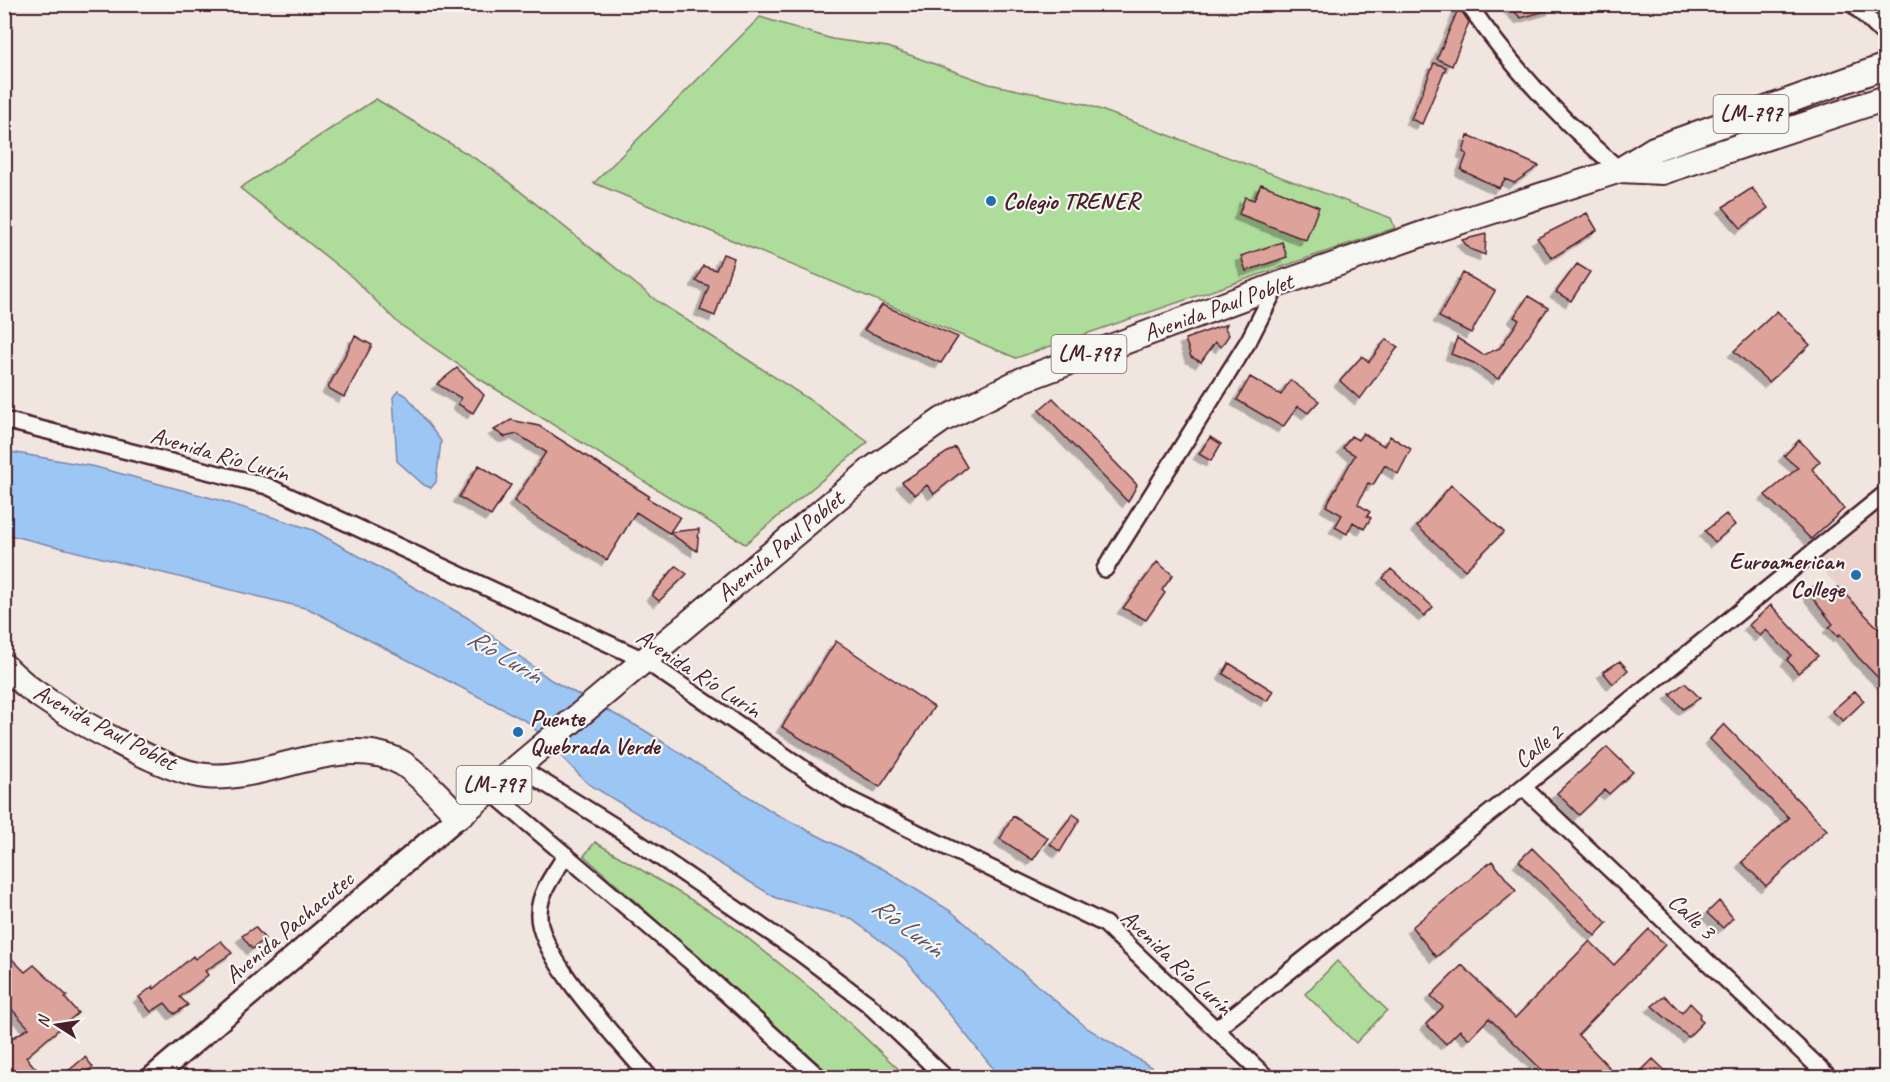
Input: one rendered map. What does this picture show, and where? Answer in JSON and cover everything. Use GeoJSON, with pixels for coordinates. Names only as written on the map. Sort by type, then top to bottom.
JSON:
{"type":"FeatureCollection","features":[{"type":"Feature","properties":{"kind":"main road","name":"Avenida Paul Poblet"},"geometry":{"type":"LineString","coordinates":[[4,666],[31,690],[162,763],[205,776],[248,774],[319,756],[371,752],[402,764],[459,816],[872,469],[942,420],[1022,380],[1276,285],[1428,232],[1620,170],[1654,148],[1886,66]]}},
{"type":"Feature","properties":{"kind":"main road","name":"Avenida Paul Poblet"},"geometry":{"type":"LineString","coordinates":[[1620,170],[1662,172],[1886,98]]}},
{"type":"Feature","properties":{"kind":"main road","name":"Avenida Pachacutec"},"geometry":{"type":"LineString","coordinates":[[152,1077],[459,816]]}},
{"type":"Feature","properties":{"kind":"street"},"geometry":{"type":"LineString","coordinates":[[1468,4],[1505,56],[1591,146],[1620,170]]}},
{"type":"Feature","properties":{"kind":"street"},"geometry":{"type":"LineString","coordinates":[[1853,4],[1886,36]]}},
{"type":"Feature","properties":{"kind":"street"},"geometry":{"type":"LineString","coordinates":[[1105,569],[1249,340],[1276,285]]}},
{"type":"Feature","properties":{"kind":"street","name":"Avenida Río Lurín"},"geometry":{"type":"LineString","coordinates":[[4,420],[267,486],[637,666],[848,799],[1105,924],[1267,1077]]}},
{"type":"Feature","properties":{"kind":"street","name":"Calle 2"},"geometry":{"type":"LineString","coordinates":[[1216,1029],[1523,787],[1886,493]]}},
{"type":"Feature","properties":{"kind":"street"},"geometry":{"type":"LineString","coordinates":[[524,761],[614,826],[799,952],[867,1003],[946,1077]]}},
{"type":"Feature","properties":{"kind":"street","name":"Calle 3"},"geometry":{"type":"LineString","coordinates":[[1523,787],[1830,1077]]}},
{"type":"Feature","properties":{"kind":"street"},"geometry":{"type":"LineString","coordinates":[[489,790],[692,962],[820,1077]]}},
{"type":"Feature","properties":{"kind":"street"},"geometry":{"type":"LineString","coordinates":[[566,855],[547,884],[540,901],[538,919],[543,938],[582,995],[650,1077]]}},
{"type":"Feature","properties":{"kind":"shaded area","name":"Euroamerican College"},"geometry":{"type":"Polygon","coordinates":[[[1885,505],[1885,637],[1816,563],[1885,505]]]}},
{"type":"Feature","properties":{"kind":"shaded area"},"geometry":{"type":"Polygon","coordinates":[[[1885,1059],[1885,1077],[1866,1077],[1885,1059]]]}},
{"type":"Feature","properties":{"kind":"green space","name":"Colegio TRENER"},"geometry":{"type":"Polygon","coordinates":[[[760,17],[832,39],[888,47],[989,84],[1085,104],[1391,218],[1395,228],[1016,358],[594,183],[760,17]]]}},
{"type":"Feature","properties":{"kind":"green space"},"geometry":{"type":"Polygon","coordinates":[[[376,99],[491,168],[657,301],[810,400],[868,442],[745,544],[478,378],[398,323],[353,278],[240,188],[376,99]]]}},
{"type":"Feature","properties":{"kind":"green space"},"geometry":{"type":"Polygon","coordinates":[[[595,842],[725,920],[825,1000],[907,1077],[833,1077],[584,856],[595,842]]]}},
{"type":"Feature","properties":{"kind":"green space"},"geometry":{"type":"Polygon","coordinates":[[[1337,961],[1387,1010],[1356,1043],[1305,994],[1337,961]]]}},
{"type":"Feature","properties":{"kind":"water"},"geometry":{"type":"Polygon","coordinates":[[[398,391],[407,396],[441,441],[436,482],[431,488],[424,485],[397,461],[393,397],[398,391]]]}},
{"type":"Feature","properties":{"kind":"water","name":"Río Lurín"},"geometry":{"type":"Polygon","coordinates":[[[5,451],[96,467],[219,500],[313,530],[468,618],[551,680],[644,730],[776,814],[885,870],[952,912],[1087,1028],[1159,1072],[1162,1077],[1000,1077],[905,959],[850,918],[776,898],[587,783],[528,722],[309,609],[5,534],[5,451]]]}},
{"type":"Feature","properties":{"kind":"building"},"geometry":{"type":"Polygon","coordinates":[[[1506,4],[1553,4],[1553,9],[1521,18],[1506,4]]]}},
{"type":"Feature","properties":{"kind":"building"},"geometry":{"type":"Polygon","coordinates":[[[1459,7],[1469,22],[1452,66],[1437,59],[1459,7]]]}},
{"type":"Feature","properties":{"kind":"building"},"geometry":{"type":"Polygon","coordinates":[[[1434,63],[1446,67],[1422,124],[1411,119],[1434,63]]]}},
{"type":"Feature","properties":{"kind":"building"},"geometry":{"type":"Polygon","coordinates":[[[1468,135],[1539,166],[1514,183],[1505,179],[1499,188],[1461,170],[1467,154],[1463,152],[1468,135]]]}},
{"type":"Feature","properties":{"kind":"building"},"geometry":{"type":"Polygon","coordinates":[[[1261,184],[1319,207],[1306,240],[1239,214],[1245,197],[1254,200],[1261,184]]]}},
{"type":"Feature","properties":{"kind":"building"},"geometry":{"type":"Polygon","coordinates":[[[1752,188],[1768,208],[1741,228],[1723,207],[1752,188]]]}},
{"type":"Feature","properties":{"kind":"building"},"geometry":{"type":"Polygon","coordinates":[[[1587,213],[1597,230],[1552,258],[1537,238],[1587,213]]]}},
{"type":"Feature","properties":{"kind":"building"},"geometry":{"type":"Polygon","coordinates":[[[1486,234],[1485,255],[1470,249],[1462,240],[1486,234]]]}},
{"type":"Feature","properties":{"kind":"building"},"geometry":{"type":"Polygon","coordinates":[[[1282,242],[1287,257],[1246,271],[1241,256],[1282,242]]]}},
{"type":"Feature","properties":{"kind":"building"},"geometry":{"type":"Polygon","coordinates":[[[723,254],[734,258],[715,316],[700,310],[709,286],[696,281],[703,266],[716,270],[723,254]]]}},
{"type":"Feature","properties":{"kind":"building"},"geometry":{"type":"Polygon","coordinates":[[[1577,264],[1590,272],[1571,301],[1556,292],[1577,264]]]}},
{"type":"Feature","properties":{"kind":"building"},"geometry":{"type":"Polygon","coordinates":[[[1463,273],[1495,291],[1471,333],[1439,317],[1463,273]]]}},
{"type":"Feature","properties":{"kind":"building"},"geometry":{"type":"Polygon","coordinates":[[[1528,296],[1548,308],[1498,379],[1474,363],[1451,354],[1457,338],[1483,355],[1500,348],[1519,320],[1514,317],[1528,296]]]}},
{"type":"Feature","properties":{"kind":"building"},"geometry":{"type":"Polygon","coordinates":[[[882,305],[958,337],[941,363],[864,330],[882,305]]]}},
{"type":"Feature","properties":{"kind":"building"},"geometry":{"type":"Polygon","coordinates":[[[1777,311],[1810,345],[1769,382],[1734,351],[1777,311]]]}},
{"type":"Feature","properties":{"kind":"building"},"geometry":{"type":"Polygon","coordinates":[[[1227,324],[1225,328],[1229,335],[1221,347],[1215,342],[1201,362],[1191,357],[1185,339],[1227,324]]]}},
{"type":"Feature","properties":{"kind":"building"},"geometry":{"type":"Polygon","coordinates":[[[355,336],[372,345],[344,397],[328,388],[355,336]]]}},
{"type":"Feature","properties":{"kind":"building"},"geometry":{"type":"Polygon","coordinates":[[[1386,339],[1398,347],[1360,399],[1340,381],[1362,356],[1369,362],[1386,339]]]}},
{"type":"Feature","properties":{"kind":"building"},"geometry":{"type":"Polygon","coordinates":[[[457,368],[484,395],[473,413],[458,404],[461,398],[437,384],[457,368]]]}},
{"type":"Feature","properties":{"kind":"building"},"geometry":{"type":"Polygon","coordinates":[[[1250,377],[1281,395],[1290,380],[1319,401],[1308,413],[1298,406],[1283,427],[1237,400],[1250,377]]]}},
{"type":"Feature","properties":{"kind":"building"},"geometry":{"type":"Polygon","coordinates":[[[1053,398],[1137,485],[1128,502],[1039,410],[1053,398]]]}},
{"type":"Feature","properties":{"kind":"building"},"geometry":{"type":"Polygon","coordinates":[[[511,420],[539,426],[649,496],[647,498],[680,517],[670,532],[699,529],[697,551],[636,512],[607,560],[537,518],[514,501],[546,452],[517,434],[505,437],[494,430],[511,420]]]}},
{"type":"Feature","properties":{"kind":"building"},"geometry":{"type":"Polygon","coordinates":[[[1363,433],[1384,446],[1390,436],[1411,449],[1398,474],[1385,465],[1373,485],[1368,483],[1358,504],[1370,512],[1367,516],[1371,518],[1364,529],[1353,522],[1347,534],[1335,527],[1342,515],[1326,506],[1355,455],[1343,448],[1351,436],[1358,440],[1363,433]]]}},
{"type":"Feature","properties":{"kind":"building"},"geometry":{"type":"Polygon","coordinates":[[[1210,437],[1221,444],[1211,461],[1199,454],[1210,437]]]}},
{"type":"Feature","properties":{"kind":"building"},"geometry":{"type":"Polygon","coordinates":[[[1799,440],[1820,461],[1812,469],[1844,509],[1811,539],[1765,495],[1798,468],[1784,456],[1799,440]]]}},
{"type":"Feature","properties":{"kind":"building"},"geometry":{"type":"Polygon","coordinates":[[[955,447],[967,467],[934,494],[927,485],[915,495],[902,482],[955,447]]]}},
{"type":"Feature","properties":{"kind":"building"},"geometry":{"type":"Polygon","coordinates":[[[479,465],[511,485],[491,516],[459,497],[479,465]]]}},
{"type":"Feature","properties":{"kind":"building"},"geometry":{"type":"Polygon","coordinates":[[[1451,485],[1504,532],[1465,570],[1417,526],[1451,485]]]}},
{"type":"Feature","properties":{"kind":"building"},"geometry":{"type":"Polygon","coordinates":[[[1726,514],[1735,525],[1715,542],[1705,531],[1726,514]]]}},
{"type":"Feature","properties":{"kind":"building"},"geometry":{"type":"Polygon","coordinates":[[[1157,562],[1173,575],[1162,590],[1165,593],[1146,620],[1123,608],[1157,562]]]}},
{"type":"Feature","properties":{"kind":"building"},"geometry":{"type":"Polygon","coordinates":[[[676,566],[687,574],[659,601],[652,595],[676,566]]]}},
{"type":"Feature","properties":{"kind":"building"},"geometry":{"type":"Polygon","coordinates":[[[1391,569],[1433,607],[1424,616],[1383,578],[1391,569]]]}},
{"type":"Feature","properties":{"kind":"building"},"geometry":{"type":"Polygon","coordinates":[[[1818,585],[1828,597],[1838,587],[1886,636],[1886,686],[1840,634],[1838,637],[1829,627],[1833,624],[1806,590],[1818,585]]]}},
{"type":"Feature","properties":{"kind":"building"},"geometry":{"type":"Polygon","coordinates":[[[1771,605],[1818,656],[1798,673],[1787,660],[1791,655],[1766,630],[1760,636],[1749,625],[1771,605]]]}},
{"type":"Feature","properties":{"kind":"building"},"geometry":{"type":"Polygon","coordinates":[[[836,641],[934,707],[880,787],[782,727],[836,641]]]}},
{"type":"Feature","properties":{"kind":"building"},"geometry":{"type":"Polygon","coordinates":[[[1620,661],[1628,670],[1613,684],[1603,672],[1620,661]]]}},
{"type":"Feature","properties":{"kind":"building"},"geometry":{"type":"Polygon","coordinates":[[[1229,663],[1273,691],[1267,701],[1223,674],[1229,663]]]}},
{"type":"Feature","properties":{"kind":"building"},"geometry":{"type":"Polygon","coordinates":[[[1685,683],[1700,698],[1683,709],[1670,694],[1685,683]]]}},
{"type":"Feature","properties":{"kind":"building"},"geometry":{"type":"Polygon","coordinates":[[[1855,691],[1864,701],[1843,721],[1832,711],[1855,691]]]}},
{"type":"Feature","properties":{"kind":"building"},"geometry":{"type":"Polygon","coordinates":[[[1724,724],[1827,830],[1766,886],[1742,862],[1789,818],[1710,739],[1724,724]]]}},
{"type":"Feature","properties":{"kind":"building"},"geometry":{"type":"Polygon","coordinates":[[[1607,747],[1633,772],[1609,794],[1605,790],[1579,815],[1557,793],[1607,747]]]}},
{"type":"Feature","properties":{"kind":"building"},"geometry":{"type":"Polygon","coordinates":[[[1073,814],[1080,819],[1060,852],[1050,844],[1073,814]]]}},
{"type":"Feature","properties":{"kind":"building"},"geometry":{"type":"Polygon","coordinates":[[[1013,816],[1048,838],[1033,860],[1000,839],[1013,816]]]}},
{"type":"Feature","properties":{"kind":"building"},"geometry":{"type":"Polygon","coordinates":[[[1532,848],[1607,923],[1595,936],[1519,861],[1532,848]]]}},
{"type":"Feature","properties":{"kind":"building"},"geometry":{"type":"Polygon","coordinates":[[[1492,861],[1516,891],[1436,957],[1412,927],[1492,861]]]}},
{"type":"Feature","properties":{"kind":"building"},"geometry":{"type":"Polygon","coordinates":[[[1719,901],[1733,918],[1723,928],[1707,913],[1719,901]]]}},
{"type":"Feature","properties":{"kind":"building"},"geometry":{"type":"Polygon","coordinates":[[[255,927],[265,939],[252,949],[242,936],[255,927]]]}},
{"type":"Feature","properties":{"kind":"building"},"geometry":{"type":"Polygon","coordinates":[[[1649,929],[1665,945],[1578,1035],[1609,1067],[1599,1077],[1549,1077],[1489,1018],[1469,1039],[1460,1030],[1446,1044],[1426,1024],[1443,1007],[1431,996],[1462,965],[1515,1018],[1590,941],[1614,965],[1649,929]]]}},
{"type":"Feature","properties":{"kind":"building"},"geometry":{"type":"Polygon","coordinates":[[[221,941],[232,953],[205,971],[208,975],[180,997],[188,1005],[174,1014],[165,1003],[151,1012],[139,997],[153,986],[154,989],[193,956],[195,959],[221,941]]]}},
{"type":"Feature","properties":{"kind":"building"},"geometry":{"type":"Polygon","coordinates":[[[4,951],[25,972],[34,965],[67,996],[65,998],[78,1013],[26,1057],[43,1077],[19,1077],[4,1063],[4,1043],[29,1028],[4,1001],[4,951]]]}},
{"type":"Feature","properties":{"kind":"building"},"geometry":{"type":"Polygon","coordinates":[[[1665,996],[1682,1013],[1690,1003],[1701,1014],[1699,1017],[1703,1022],[1688,1037],[1652,1006],[1665,996]]]}},
{"type":"Feature","properties":{"kind":"building"},"geometry":{"type":"Polygon","coordinates":[[[85,1057],[93,1067],[80,1077],[61,1077],[85,1057]]]}},
{"type":"Feature","properties":{"kind":"building"},"geometry":{"type":"Polygon","coordinates":[[[1653,1059],[1672,1077],[1635,1077],[1653,1059]]]}},
{"type":"Feature","properties":{"kind":"place","name":"Colegio TRENER"},"geometry":{"type":"Point","coordinates":[991,201]}},
{"type":"Feature","properties":{"kind":"place","name":"Euroamerican College"},"geometry":{"type":"Point","coordinates":[1856,575]}},
{"type":"Feature","properties":{"kind":"place","name":"Puente Quebrada Verde"},"geometry":{"type":"Point","coordinates":[518,732]}}]}
